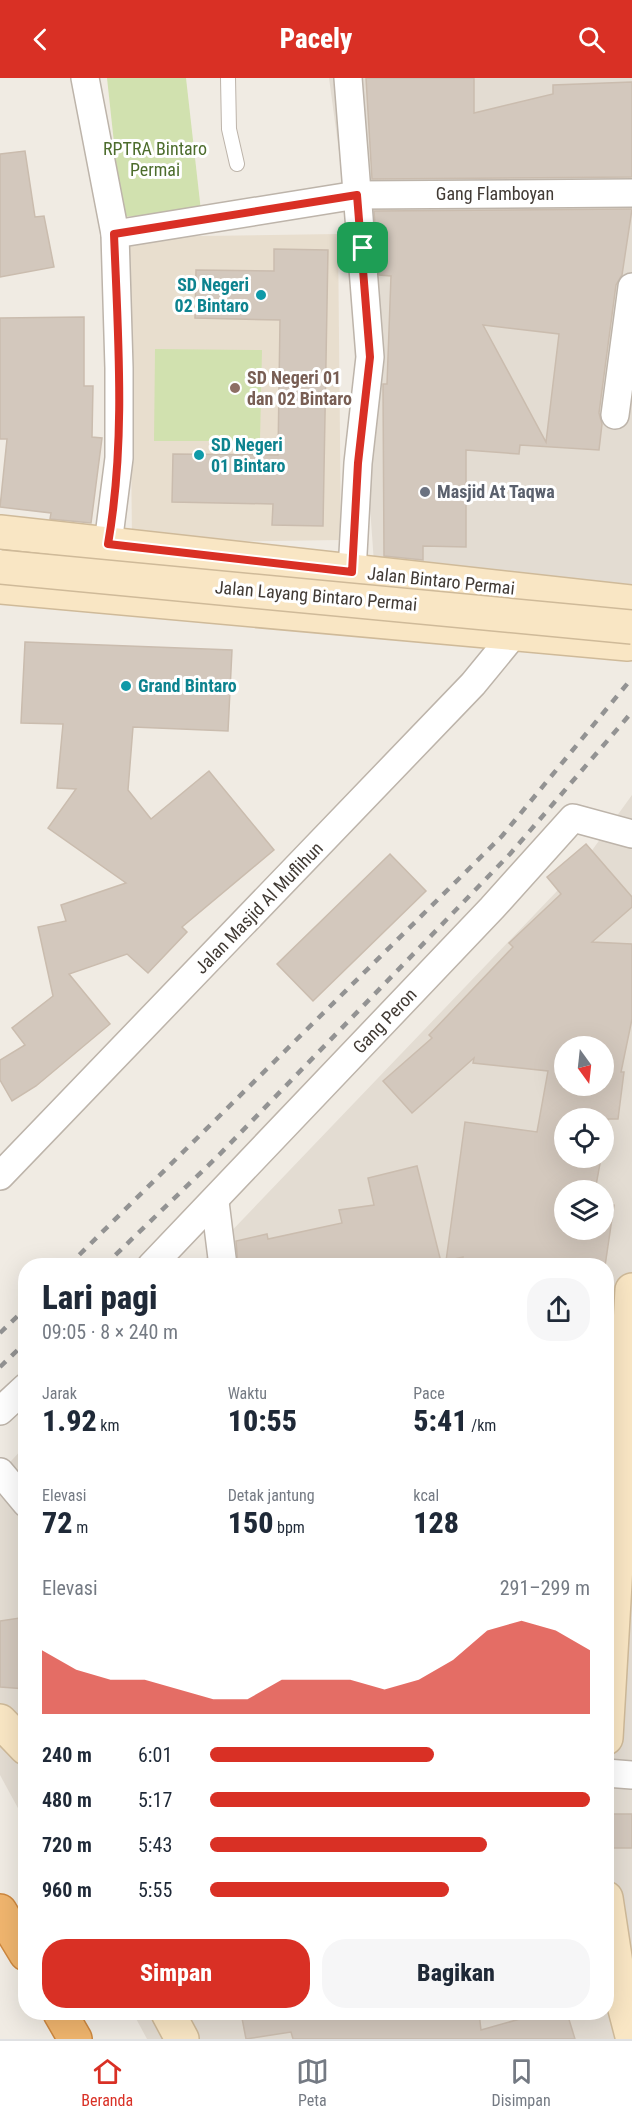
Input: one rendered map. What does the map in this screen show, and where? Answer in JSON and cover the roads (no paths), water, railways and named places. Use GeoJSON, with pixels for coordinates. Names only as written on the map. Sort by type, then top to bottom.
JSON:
{"type":"FeatureCollection","features":[{"type":"Feature","properties":{"kind":"highway"},"geometry":{"type":"LineString","coordinates":[[0,1911],[18,1941]]}},
{"type":"Feature","properties":{"kind":"highway"},"geometry":{"type":"LineString","coordinates":[[64,2020],[75,2039]]}},
{"type":"Feature","properties":{"kind":"street"},"geometry":{"type":"LineString","coordinates":[[84,78],[114,234],[119,368],[119,458],[108,544]]}},
{"type":"Feature","properties":{"kind":"street"},"geometry":{"type":"LineString","coordinates":[[348,78],[370,357],[358,463],[353,559]]}},
{"type":"Feature","properties":{"kind":"street","name":"Gang Flamboyan"},"geometry":{"type":"LineString","coordinates":[[114,234],[357,195],[632,193]]}},
{"type":"Feature","properties":{"kind":"street"},"geometry":{"type":"LineString","coordinates":[[615,415],[632,287]]}},
{"type":"Feature","properties":{"kind":"street","name":"Jalan Bintaro Permai"},"geometry":{"type":"LineString","coordinates":[[0,532],[108,544],[353,559],[437,581],[632,602]]}},
{"type":"Feature","properties":{"kind":"street","name":"Jalan Layang Bintaro Permai"},"geometry":{"type":"LineString","coordinates":[[0,567],[632,627]]}},
{"type":"Feature","properties":{"kind":"street"},"geometry":{"type":"LineString","coordinates":[[433,627],[443,621],[450,605],[449,594],[437,581]]}},
{"type":"Feature","properties":{"kind":"street"},"geometry":{"type":"LineString","coordinates":[[0,587],[628,644],[632,642]]}},
{"type":"Feature","properties":{"kind":"street","name":"Jalan Masjid Al Muflihun"},"geometry":{"type":"LineString","coordinates":[[0,1176],[465,692],[514,634]]}},
{"type":"Feature","properties":{"kind":"street","name":"Gang Peron"},"geometry":{"type":"LineString","coordinates":[[159,1258],[215,1202],[492,908],[573,818],[632,834]]}},
{"type":"Feature","properties":{"kind":"street"},"geometry":{"type":"LineString","coordinates":[[215,1202],[222,1258]]}},
{"type":"Feature","properties":{"kind":"street"},"geometry":{"type":"LineString","coordinates":[[614,1482],[615,1450],[632,1290]]}},
{"type":"Feature","properties":{"kind":"street"},"geometry":{"type":"LineString","coordinates":[[0,1411],[18,1394]]}},
{"type":"Feature","properties":{"kind":"street"},"geometry":{"type":"LineString","coordinates":[[0,1472],[18,1493]]}},
{"type":"Feature","properties":{"kind":"street"},"geometry":{"type":"LineString","coordinates":[[0,1721],[18,1740]]}},
{"type":"Feature","properties":{"kind":"street"},"geometry":{"type":"LineString","coordinates":[[614,1774],[632,1775]]}},
{"type":"Feature","properties":{"kind":"street"},"geometry":{"type":"LineString","coordinates":[[614,1981],[632,2036]]}},
{"type":"Feature","properties":{"kind":"street"},"geometry":{"type":"LineString","coordinates":[[172,2020],[182,2039]]}},
{"type":"Feature","properties":{"kind":"lane"},"geometry":{"type":"LineString","coordinates":[[228,78],[229,129],[237,164]]}},
{"type":"Feature","properties":{"kind":"railway"},"geometry":{"type":"LineString","coordinates":[[76,1258],[502,836],[632,678]]}},
{"type":"Feature","properties":{"kind":"railway"},"geometry":{"type":"LineString","coordinates":[[112,1258],[218,1156],[510,854],[632,712]]}},
{"type":"Feature","properties":{"kind":"railway"},"geometry":{"type":"LineString","coordinates":[[0,1333],[18,1316]]}},
{"type":"Feature","properties":{"kind":"railway"},"geometry":{"type":"LineString","coordinates":[[0,1367],[18,1350]]}},
{"type":"Feature","properties":{"kind":"place","name":"SD Negeri 02 Bintaro"},"geometry":{"type":"Point","coordinates":[261,295]}},
{"type":"Feature","properties":{"kind":"place","name":"SD Negeri 01 dan 02 Bintaro"},"geometry":{"type":"Point","coordinates":[235,388]}},
{"type":"Feature","properties":{"kind":"place","name":"SD Negeri 01 Bintaro"},"geometry":{"type":"Point","coordinates":[199,455]}},
{"type":"Feature","properties":{"kind":"place","name":"Masjid At Taqwa"},"geometry":{"type":"Point","coordinates":[425,492]}},
{"type":"Feature","properties":{"kind":"place","name":"Grand Bintaro"},"geometry":{"type":"Point","coordinates":[126,686]}},
{"type":"Feature","properties":{"kind":"park label","name":"RPTRA Bintaro Permai"},"geometry":{"type":"Point","coordinates":[155,160]}}]}
